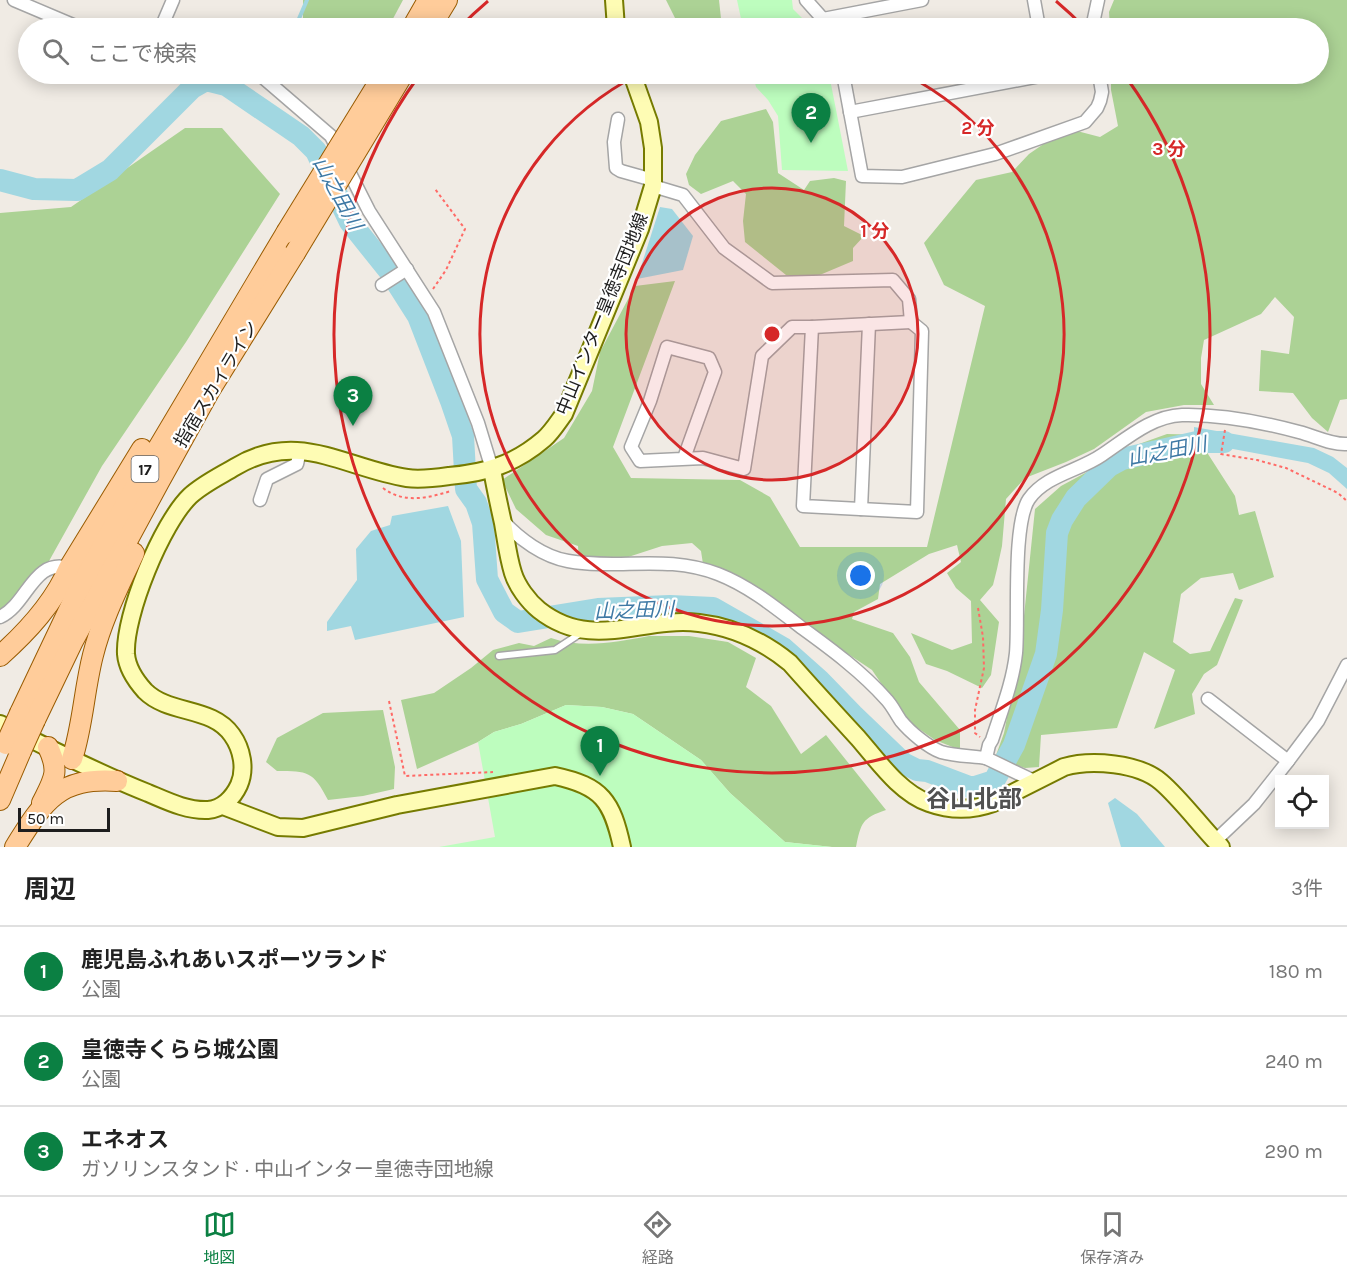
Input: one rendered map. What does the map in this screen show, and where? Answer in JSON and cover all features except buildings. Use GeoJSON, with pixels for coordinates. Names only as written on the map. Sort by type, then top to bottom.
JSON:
{"type":"FeatureCollection","features":[{"type":"Feature","properties":{"kind":"main road"},"geometry":{"type":"LineString","coordinates":[[418,18],[428,0]]}},
{"type":"Feature","properties":{"kind":"main road"},"geometry":{"type":"LineString","coordinates":[[436,18],[447,0]]}},
{"type":"Feature","properties":{"kind":"main road","name":"指宿スカイライン"},"geometry":{"type":"LineString","coordinates":[[28,717],[82,585],[142,474],[188,394],[378,84]]}},
{"type":"Feature","properties":{"kind":"main road","name":"指宿スカイライン"},"geometry":{"type":"LineString","coordinates":[[0,800],[9,751],[78,631],[210,390],[397,84]]}},
{"type":"Feature","properties":{"kind":"main road"},"geometry":{"type":"LineString","coordinates":[[72,759],[80,736],[86,687],[100,631],[149,520],[202,416],[210,390]]}},
{"type":"Feature","properties":{"kind":"main road"},"geometry":{"type":"LineString","coordinates":[[0,656],[43,612],[128,471],[166,414],[188,394]]}},
{"type":"Feature","properties":{"kind":"main road"},"geometry":{"type":"LineString","coordinates":[[33,819],[54,780],[55,761],[48,747]]}},
{"type":"Feature","properties":{"kind":"main road"},"geometry":{"type":"LineString","coordinates":[[15,847],[43,805],[69,785],[97,779],[117,781]]}},
{"type":"Feature","properties":{"kind":"street"},"geometry":{"type":"LineString","coordinates":[[14,0],[56,18]]}},
{"type":"Feature","properties":{"kind":"street"},"geometry":{"type":"LineString","coordinates":[[165,18],[173,0]]}},
{"type":"Feature","properties":{"kind":"street"},"geometry":{"type":"LineString","coordinates":[[614,0],[615,18]]}},
{"type":"Feature","properties":{"kind":"street"},"geometry":{"type":"LineString","coordinates":[[806,0],[822,18]]}},
{"type":"Feature","properties":{"kind":"street"},"geometry":{"type":"LineString","coordinates":[[851,18],[922,0]]}},
{"type":"Feature","properties":{"kind":"street"},"geometry":{"type":"LineString","coordinates":[[1034,0],[1035,18]]}},
{"type":"Feature","properties":{"kind":"street"},"geometry":{"type":"LineString","coordinates":[[1094,18],[1097,1]]}},
{"type":"Feature","properties":{"kind":"street"},"geometry":{"type":"LineString","coordinates":[[271,84],[331,136],[369,211],[434,312],[478,423],[486,471],[502,520],[513,574],[535,607],[552,621],[580,630],[606,631],[677,622],[698,623],[748,635],[770,647],[789,663],[898,782],[927,803],[968,810],[993,803],[1027,778],[1076,763],[1103,763],[1141,771],[1161,782],[1218,844],[1254,804],[1318,721],[1347,665]]}},
{"type":"Feature","properties":{"kind":"street","name":"中山インター皇徳寺団地線"},"geometry":{"type":"LineString","coordinates":[[223,806],[235,794],[241,782],[243,760],[232,735],[224,725],[211,717],[152,698],[143,689],[126,657],[128,635],[137,599],[170,521],[192,494],[245,461],[258,456],[290,450],[312,452],[409,478],[459,476],[507,464],[546,438],[564,414],[640,230],[653,183],[653,148],[649,122],[636,84]]}},
{"type":"Feature","properties":{"kind":"street"},"geometry":{"type":"LineString","coordinates":[[845,84],[862,176],[902,177],[995,154],[1085,122],[1098,108],[1102,92],[1101,84]]}},
{"type":"Feature","properties":{"kind":"street"},"geometry":{"type":"LineString","coordinates":[[850,112],[996,84]]}},
{"type":"Feature","properties":{"kind":"street"},"geometry":{"type":"LineString","coordinates":[[618,119],[614,142],[616,168],[683,195],[724,248],[772,283],[893,280],[909,299],[911,322]]}},
{"type":"Feature","properties":{"kind":"street"},"geometry":{"type":"LineString","coordinates":[[382,285],[407,268]]}},
{"type":"Feature","properties":{"kind":"street"},"geometry":{"type":"LineString","coordinates":[[684,458],[715,372],[708,358],[667,347],[650,401],[631,447],[640,461],[703,458],[744,469],[762,356],[792,327],[911,322],[922,331],[917,512],[803,506],[812,327]]}},
{"type":"Feature","properties":{"kind":"street"},"geometry":{"type":"LineString","coordinates":[[861,509],[870,324]]}},
{"type":"Feature","properties":{"kind":"street"},"geometry":{"type":"LineString","coordinates":[[991,760],[989,745],[1016,654],[1019,543],[1028,501],[1042,485],[1096,459],[1147,425],[1179,415],[1212,415],[1299,432],[1343,444],[1347,456]]}},
{"type":"Feature","properties":{"kind":"street"},"geometry":{"type":"LineString","coordinates":[[260,500],[267,478],[297,464],[300,451]]}},
{"type":"Feature","properties":{"kind":"street"},"geometry":{"type":"LineString","coordinates":[[502,520],[514,533],[546,554],[568,561],[666,562],[718,574],[760,596],[836,653],[886,699],[902,722],[922,740],[941,752],[991,760],[1027,778]]}},
{"type":"Feature","properties":{"kind":"street"},"geometry":{"type":"LineString","coordinates":[[0,617],[12,610],[44,570],[53,566],[69,568]]}},
{"type":"Feature","properties":{"kind":"street"},"geometry":{"type":"LineString","coordinates":[[1208,699],[1288,761]]}},
{"type":"Feature","properties":{"kind":"street"},"geometry":{"type":"LineString","coordinates":[[0,724],[117,781],[179,806],[211,810],[223,806],[271,824],[294,829],[397,805],[555,776],[580,781],[598,792],[610,809],[622,847]]}},
{"type":"Feature","properties":{"kind":"lane"},"geometry":{"type":"LineString","coordinates":[[499,656],[555,650],[580,630]]}},
{"type":"Feature","properties":{"kind":"path"},"geometry":{"type":"LineString","coordinates":[[426,299],[446,270],[465,229],[435,189]]}},
{"type":"Feature","properties":{"kind":"path"},"geometry":{"type":"LineString","coordinates":[[1227,418],[1221,454],[1286,468],[1338,493],[1347,501]]}},
{"type":"Feature","properties":{"kind":"path"},"geometry":{"type":"LineString","coordinates":[[978,608],[983,638],[984,668],[975,710],[975,733],[989,745]]}},
{"type":"Feature","properties":{"kind":"path"},"geometry":{"type":"LineString","coordinates":[[389,701],[405,776]]}},
{"type":"Feature","properties":{"kind":"green space"},"geometry":{"type":"Polygon","coordinates":[[[303,0],[403,0],[393,18],[303,18],[303,0]]]}},
{"type":"Feature","properties":{"kind":"green space"},"geometry":{"type":"Polygon","coordinates":[[[666,0],[719,0],[721,18],[675,18],[666,0]]]}},
{"type":"Feature","properties":{"kind":"green space"},"geometry":{"type":"Polygon","coordinates":[[[737,0],[792,0],[793,9],[802,18],[741,18],[737,0]]]}},
{"type":"Feature","properties":{"kind":"green space"},"geometry":{"type":"Polygon","coordinates":[[[1114,0],[1347,0],[1347,399],[1340,400],[1328,432],[1312,418],[1293,393],[1259,391],[1261,350],[1289,354],[1294,317],[1275,297],[1261,314],[1204,340],[1201,384],[1214,405],[1184,405],[1146,412],[1094,449],[1025,478],[1006,499],[1002,546],[993,585],[980,600],[999,622],[991,675],[982,688],[947,671],[926,664],[911,633],[952,650],[972,643],[971,601],[956,588],[947,573],[961,562],[957,545],[929,554],[880,584],[878,599],[854,612],[852,619],[893,633],[910,657],[919,682],[960,730],[960,750],[935,740],[906,720],[872,670],[848,654],[824,643],[749,582],[703,564],[701,551],[692,543],[662,546],[622,559],[579,562],[578,546],[546,535],[516,509],[502,480],[564,438],[592,391],[600,352],[635,286],[675,281],[613,447],[631,478],[740,480],[770,497],[800,547],[927,547],[985,306],[944,285],[924,243],[976,180],[1012,172],[1029,154],[1045,143],[1077,131],[1100,137],[1118,126],[1111,84],[1329,84],[1329,18],[1109,18],[1109,12],[1114,0]]]}},
{"type":"Feature","properties":{"kind":"green space"},"geometry":{"type":"Polygon","coordinates":[[[755,84],[831,84],[848,171],[782,170],[778,116],[755,84]]]}},
{"type":"Feature","properties":{"kind":"green space"},"geometry":{"type":"Polygon","coordinates":[[[766,109],[773,122],[778,173],[804,190],[810,181],[834,178],[846,181],[844,226],[864,236],[853,248],[853,261],[815,277],[786,275],[745,242],[743,221],[746,194],[733,181],[701,194],[689,185],[686,174],[695,155],[721,121],[766,109]]]}},
{"type":"Feature","properties":{"kind":"green space"},"geometry":{"type":"Polygon","coordinates":[[[185,128],[222,128],[280,194],[186,342],[102,466],[34,588],[0,621],[0,213],[71,207],[185,128]]]}},
{"type":"Feature","properties":{"kind":"green space"},"geometry":{"type":"Polygon","coordinates":[[[1167,434],[1210,435],[1208,454],[1235,496],[1239,515],[1255,511],[1274,577],[1239,590],[1233,573],[1201,578],[1181,594],[1173,642],[1190,654],[1210,651],[1235,598],[1243,600],[1217,665],[1204,674],[1192,694],[1195,714],[1154,729],[1175,670],[1144,652],[1117,728],[1041,735],[1039,767],[1025,768],[995,758],[1004,733],[1021,645],[1035,509],[1061,486],[1139,444],[1167,434]]]}},
{"type":"Feature","properties":{"kind":"green space"},"geometry":{"type":"Polygon","coordinates":[[[649,636],[689,636],[728,642],[756,658],[746,687],[771,706],[801,754],[826,735],[886,810],[864,822],[856,847],[785,842],[730,793],[701,760],[633,714],[602,707],[566,705],[521,724],[494,732],[478,742],[417,769],[401,700],[434,693],[493,650],[519,643],[534,646],[551,638],[588,644],[649,636]]]}},
{"type":"Feature","properties":{"kind":"green space"},"geometry":{"type":"Polygon","coordinates":[[[566,705],[602,707],[633,714],[701,760],[730,793],[785,842],[832,847],[439,847],[495,837],[478,742],[494,732],[521,724],[566,705]]]}},
{"type":"Feature","properties":{"kind":"green space"},"geometry":{"type":"Polygon","coordinates":[[[383,710],[395,767],[394,789],[363,796],[328,800],[313,778],[296,771],[277,771],[266,762],[277,738],[323,713],[383,710]]]}},
{"type":"Feature","properties":{"kind":"water"},"geometry":{"type":"Polygon","coordinates":[[[660,207],[672,209],[693,236],[683,270],[637,279],[660,207]]]}},
{"type":"Feature","properties":{"kind":"water"},"geometry":{"type":"Polygon","coordinates":[[[1194,427],[1314,448],[1333,457],[1347,468],[1347,489],[1329,473],[1308,463],[1233,449],[1194,445],[1194,427]]]}},
{"type":"Feature","properties":{"kind":"water"},"geometry":{"type":"Polygon","coordinates":[[[448,506],[461,541],[464,617],[355,640],[351,626],[327,631],[327,622],[357,580],[356,549],[371,531],[390,525],[392,516],[448,506]]]}},
{"type":"Feature","properties":{"kind":"water"},"geometry":{"type":"Polygon","coordinates":[[[1115,798],[1137,814],[1165,847],[1121,847],[1108,803],[1115,798]]]}},
{"type":"Feature","properties":{"kind":"waterway"},"geometry":{"type":"LineString","coordinates":[[299,18],[307,0]]}},
{"type":"Feature","properties":{"kind":"waterway","name":"山之田川"},"geometry":{"type":"LineString","coordinates":[[0,180],[34,189],[77,190],[110,170],[192,88],[199,84]]}},
{"type":"Feature","properties":{"kind":"waterway","name":"山之田川"},"geometry":{"type":"LineString","coordinates":[[222,84],[301,136],[316,151],[350,222],[390,272],[418,316],[463,436],[466,489],[476,503],[483,523],[487,579],[504,612],[518,622],[598,609],[670,606],[713,608],[783,648],[819,680],[903,763],[917,770],[927,771],[972,788],[994,781],[1014,745],[1046,654],[1052,610],[1057,533],[1062,520],[1076,498],[1109,466],[1122,459],[1197,442],[1224,442]]}},
{"type":"Feature","properties":{"kind":"place","name":"皇徳寺くらら城公園"},"geometry":{"type":"Point","coordinates":[811,143]}},
{"type":"Feature","properties":{"kind":"place","name":"エネオス"},"geometry":{"type":"Point","coordinates":[353,426]}},
{"type":"Feature","properties":{"kind":"place","name":"鹿児島ふれあいスポーツランド"},"geometry":{"type":"Point","coordinates":[600,776]}},
{"type":"Feature","properties":{"kind":"district","name":"谷山北部"},"geometry":{"type":"Point","coordinates":[974,799]}}]}
